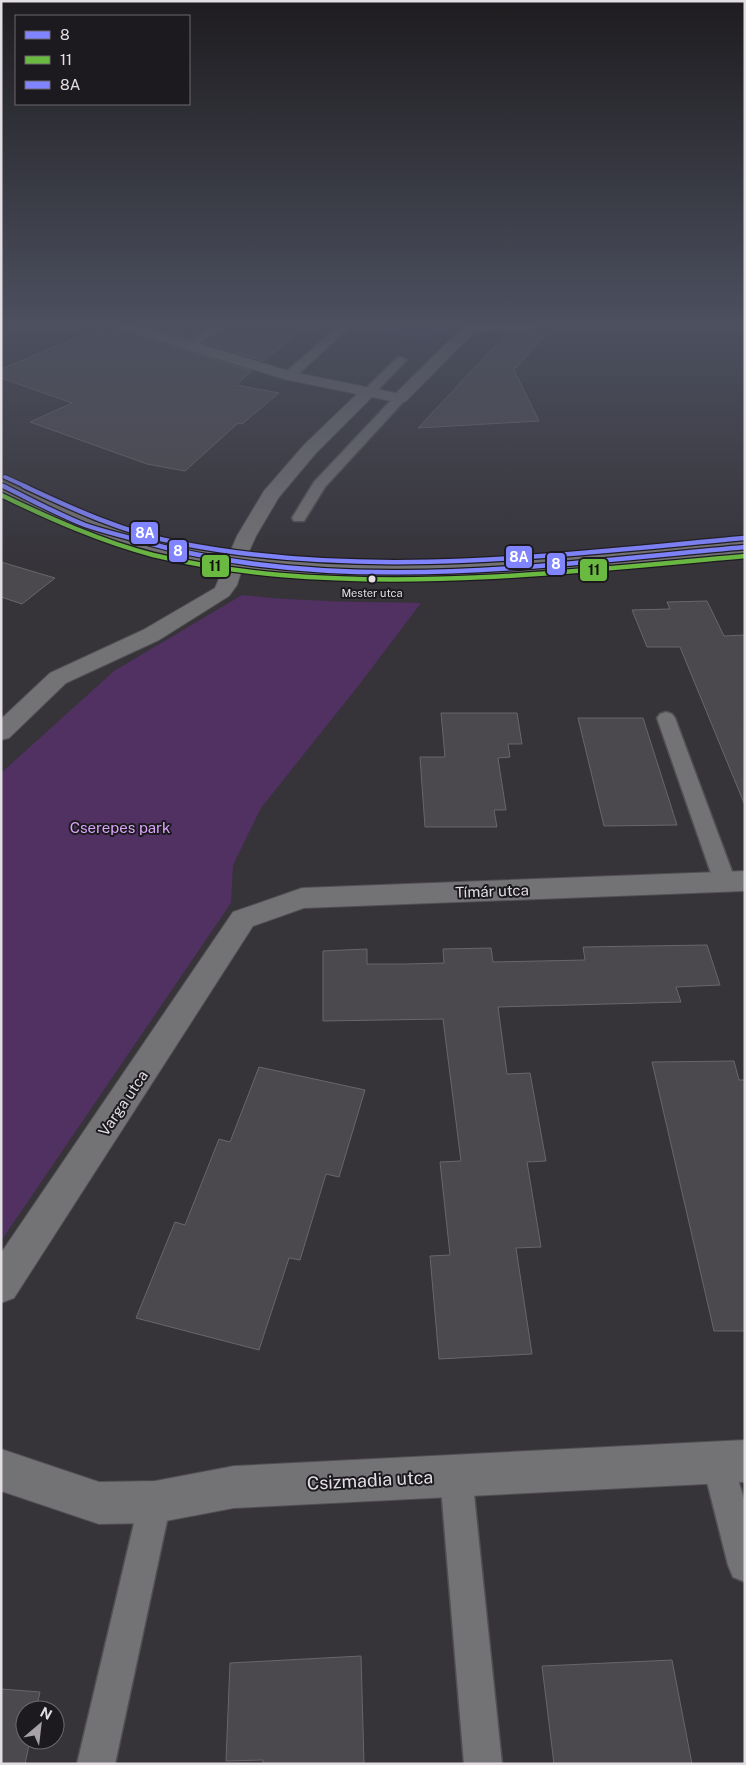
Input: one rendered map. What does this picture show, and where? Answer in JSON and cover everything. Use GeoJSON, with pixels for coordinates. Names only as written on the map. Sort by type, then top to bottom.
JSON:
{"type":"FeatureCollection","features":[{"type":"Feature","properties":{"kind":"street"},"geometry":{"type":"LineString","coordinates":[[1,733],[58,678],[151,635],[222,592],[226,587],[235,562],[259,512],[272,493],[303,457],[357,403]]}},
{"type":"Feature","properties":{"kind":"street"},"geometry":{"type":"LineString","coordinates":[[1,485],[61,514],[121,537],[235,562],[294,568],[433,570],[511,567],[745,547]]}},
{"type":"Feature","properties":{"kind":"street","name":"Tímár utca"},"geometry":{"type":"LineString","coordinates":[[243,919],[302,898],[735,882]]}},
{"type":"Feature","properties":{"kind":"street","name":"Varga utca"},"geometry":{"type":"LineString","coordinates":[[1,1285],[243,919]]}},
{"type":"Feature","properties":{"kind":"street","name":"Csizmadia utca"},"geometry":{"type":"LineString","coordinates":[[1,1470],[99,1503],[155,1502],[234,1487],[731,1461]]}},
{"type":"Feature","properties":{"kind":"lane"},"geometry":{"type":"LineString","coordinates":[[299,518],[319,485],[395,403]]}},
{"type":"Feature","properties":{"kind":"lane"},"geometry":{"type":"LineString","coordinates":[[666,718],[735,882]]}},
{"type":"Feature","properties":{"kind":"lane"},"geometry":{"type":"LineString","coordinates":[[731,1461],[745,1565]]}},
{"type":"Feature","properties":{"kind":"lane"},"geometry":{"type":"LineString","coordinates":[[456,1476],[482,1764]]}},
{"type":"Feature","properties":{"kind":"lane"},"geometry":{"type":"LineString","coordinates":[[96,1764],[155,1502]]}},
{"type":"Feature","properties":{"kind":"green space","name":"Cserepes park"},"geometry":{"type":"Polygon","coordinates":[[[242,595],[309,600],[421,603],[359,685],[261,808],[233,865],[231,903],[1,1241],[1,773],[114,671],[242,595]]]}},
{"type":"Feature","properties":{"kind":"building"},"geometry":{"type":"Polygon","coordinates":[[[71,403],[267,403],[242,424],[238,423],[185,471],[147,464],[30,422],[71,403]]]}},
{"type":"Feature","properties":{"kind":"building"},"geometry":{"type":"Polygon","coordinates":[[[441,403],[530,403],[539,421],[418,428],[441,403]]]}},
{"type":"Feature","properties":{"kind":"building"},"geometry":{"type":"Polygon","coordinates":[[[1,562],[55,578],[22,604],[1,597],[1,562]]]}},
{"type":"Feature","properties":{"kind":"building"},"geometry":{"type":"Polygon","coordinates":[[[707,601],[724,636],[745,635],[744,803],[680,647],[647,647],[632,610],[670,609],[667,602],[707,601]]]}},
{"type":"Feature","properties":{"kind":"building"},"geometry":{"type":"Polygon","coordinates":[[[441,713],[517,713],[522,744],[508,744],[510,757],[498,758],[506,810],[494,810],[497,827],[425,827],[420,757],[445,757],[441,713]]]}},
{"type":"Feature","properties":{"kind":"building"},"geometry":{"type":"Polygon","coordinates":[[[578,718],[643,718],[677,825],[604,826],[578,718]]]}},
{"type":"Feature","properties":{"kind":"building"},"geometry":{"type":"Polygon","coordinates":[[[707,945],[720,985],[676,987],[681,1002],[498,1007],[507,1074],[530,1073],[546,1161],[527,1162],[541,1247],[516,1248],[532,1354],[439,1359],[430,1256],[450,1255],[440,1162],[461,1161],[443,1019],[323,1021],[323,951],[367,949],[367,964],[406,964],[444,963],[443,949],[491,948],[493,962],[585,960],[583,947],[707,945]]]}},
{"type":"Feature","properties":{"kind":"building"},"geometry":{"type":"Polygon","coordinates":[[[734,1061],[739,1080],[745,1080],[745,1331],[714,1331],[652,1062],[734,1061]]]}},
{"type":"Feature","properties":{"kind":"building"},"geometry":{"type":"Polygon","coordinates":[[[259,1067],[365,1090],[339,1177],[326,1174],[300,1260],[289,1258],[259,1350],[136,1318],[175,1222],[185,1225],[219,1139],[230,1142],[259,1067]]]}},
{"type":"Feature","properties":{"kind":"building"},"geometry":{"type":"Polygon","coordinates":[[[361,1656],[364,1764],[263,1764],[263,1760],[226,1761],[230,1663],[361,1656]]]}},
{"type":"Feature","properties":{"kind":"building"},"geometry":{"type":"Polygon","coordinates":[[[672,1660],[692,1764],[554,1764],[542,1666],[672,1660]]]}},
{"type":"Feature","properties":{"kind":"building"},"geometry":{"type":"Polygon","coordinates":[[[1,1689],[40,1692],[38,1700],[15,1700],[15,1750],[28,1750],[25,1764],[1,1764],[1,1689]]]}},
{"type":"Feature","properties":{"kind":"transit line","name":"8A"},"geometry":{"type":"LineString","coordinates":[[5,477],[90,517],[178,543],[271,557],[365,563],[461,561],[557,555],[744,538]]}},
{"type":"Feature","properties":{"kind":"transit line","name":"8"},"geometry":{"type":"LineString","coordinates":[[1,485],[86,525],[176,551],[270,566],[365,572],[462,570],[558,564],[745,547]]}},
{"type":"Feature","properties":{"kind":"transit line","name":"11"},"geometry":{"type":"LineString","coordinates":[[1,495],[74,529],[153,555],[246,571],[317,578],[388,580],[460,579],[531,575],[745,556]]}},
{"type":"Feature","properties":{"kind":"place","name":"Mester utca"},"geometry":{"type":"Point","coordinates":[372,579]}}]}
